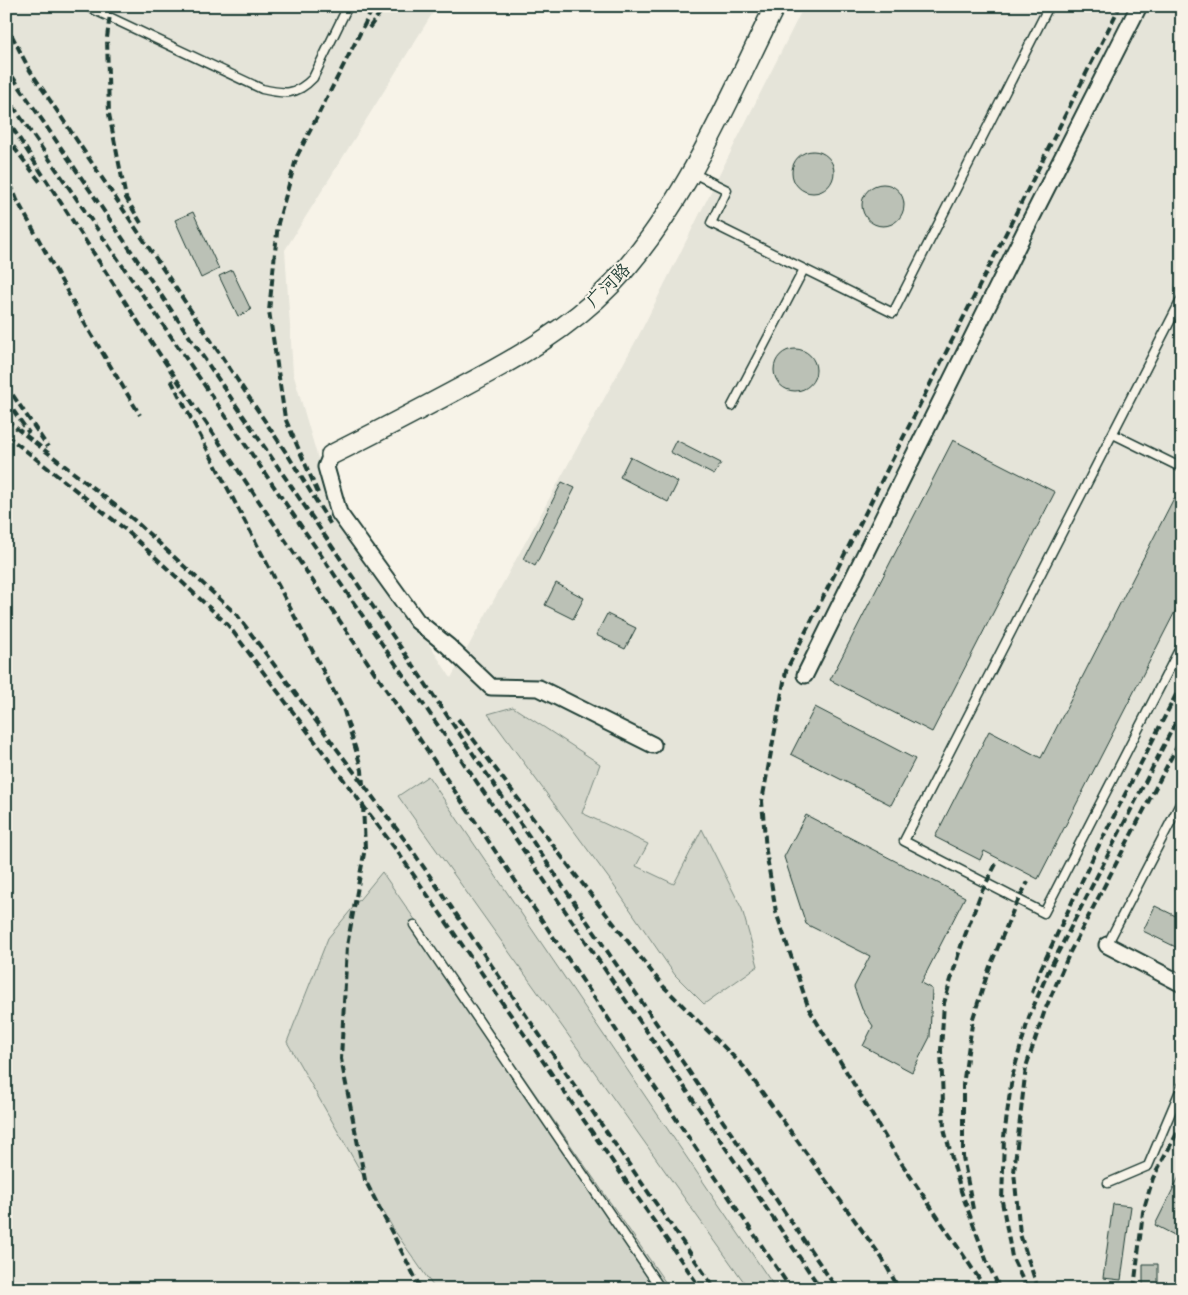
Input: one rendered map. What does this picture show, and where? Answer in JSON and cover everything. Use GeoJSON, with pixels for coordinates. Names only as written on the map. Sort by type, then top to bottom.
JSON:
{"type":"FeatureCollection","features":[{"type":"Feature","properties":{"kind":"street","name":"广河路"},"geometry":{"type":"LineString","coordinates":[[332,456],[516,357],[550,336],[610,286],[654,232],[691,172],[775,6]]}},
{"type":"Feature","properties":{"kind":"street"},"geometry":{"type":"LineString","coordinates":[[805,675],[1139,6]]}},
{"type":"Feature","properties":{"kind":"street"},"geometry":{"type":"LineString","coordinates":[[332,456],[326,467],[340,513],[417,622],[448,646],[491,687],[539,688],[653,745]]}},
{"type":"Feature","properties":{"kind":"street"},"geometry":{"type":"LineString","coordinates":[[1107,945],[1182,984]]}},
{"type":"Feature","properties":{"kind":"lane"},"geometry":{"type":"LineString","coordinates":[[86,6],[262,89],[282,94],[305,86],[313,78],[348,6]]}},
{"type":"Feature","properties":{"kind":"lane"},"geometry":{"type":"LineString","coordinates":[[691,172],[727,190],[711,223],[892,313],[1049,6]]}},
{"type":"Feature","properties":{"kind":"lane"},"geometry":{"type":"LineString","coordinates":[[732,406],[804,269]]}},
{"type":"Feature","properties":{"kind":"lane"},"geometry":{"type":"LineString","coordinates":[[1182,298],[904,840],[1044,913],[1182,644]]}},
{"type":"Feature","properties":{"kind":"lane"},"geometry":{"type":"LineString","coordinates":[[1113,434],[1182,468]]}},
{"type":"Feature","properties":{"kind":"lane"},"geometry":{"type":"LineString","coordinates":[[1107,945],[1182,800]]}},
{"type":"Feature","properties":{"kind":"lane"},"geometry":{"type":"LineString","coordinates":[[414,925],[661,1289]]}},
{"type":"Feature","properties":{"kind":"lane"},"geometry":{"type":"LineString","coordinates":[[1108,1183],[1148,1166],[1182,1086]]}},
{"type":"Feature","properties":{"kind":"shaded area"},"geometry":{"type":"Polygon","coordinates":[[[6,6],[437,6],[285,250],[293,373],[326,486],[451,678],[639,335],[804,6],[1182,6],[1182,1289],[6,1289],[6,6]]]}},
{"type":"Feature","properties":{"kind":"shaded area"},"geometry":{"type":"Polygon","coordinates":[[[513,707],[600,764],[582,813],[648,844],[636,866],[674,884],[702,829],[742,909],[758,966],[704,1004],[675,975],[610,880],[488,714],[513,707]]]}},
{"type":"Feature","properties":{"kind":"shaded area"},"geometry":{"type":"Polygon","coordinates":[[[428,776],[776,1289],[749,1289],[398,796],[428,776]]]}},
{"type":"Feature","properties":{"kind":"shaded area"},"geometry":{"type":"Polygon","coordinates":[[[382,872],[670,1289],[435,1289],[394,1230],[287,1042],[328,938],[382,872]]]}},
{"type":"Feature","properties":{"kind":"building"},"geometry":{"type":"Polygon","coordinates":[[[817,151],[825,154],[831,160],[834,172],[831,184],[825,190],[809,193],[801,190],[795,184],[792,168],[795,160],[801,154],[817,151]]]}},
{"type":"Feature","properties":{"kind":"building"},"geometry":{"type":"Polygon","coordinates":[[[887,184],[895,187],[901,193],[904,205],[901,217],[895,223],[879,226],[871,223],[865,217],[862,201],[865,193],[871,187],[887,184]]]}},
{"type":"Feature","properties":{"kind":"building"},"geometry":{"type":"Polygon","coordinates":[[[193,212],[219,269],[201,278],[175,220],[193,212]]]}},
{"type":"Feature","properties":{"kind":"building"},"geometry":{"type":"Polygon","coordinates":[[[232,270],[251,310],[238,316],[219,276],[232,270]]]}},
{"type":"Feature","properties":{"kind":"building"},"geometry":{"type":"Polygon","coordinates":[[[799,349],[807,352],[813,358],[816,370],[813,382],[807,388],[791,391],[783,388],[777,382],[774,366],[777,358],[783,352],[799,349]]]}},
{"type":"Feature","properties":{"kind":"building"},"geometry":{"type":"Polygon","coordinates":[[[676,440],[721,463],[714,475],[670,452],[676,440]]]}},
{"type":"Feature","properties":{"kind":"building"},"geometry":{"type":"Polygon","coordinates":[[[953,440],[1055,492],[932,732],[830,680],[953,440]]]}},
{"type":"Feature","properties":{"kind":"building"},"geometry":{"type":"Polygon","coordinates":[[[630,457],[678,482],[668,502],[620,477],[630,457]]]}},
{"type":"Feature","properties":{"kind":"building"},"geometry":{"type":"Polygon","coordinates":[[[562,482],[575,488],[535,566],[523,559],[562,482]]]}},
{"type":"Feature","properties":{"kind":"building"},"geometry":{"type":"Polygon","coordinates":[[[1174,498],[1182,502],[1182,598],[1038,879],[984,851],[980,860],[935,837],[989,731],[1041,758],[1174,498]]]}},
{"type":"Feature","properties":{"kind":"building"},"geometry":{"type":"Polygon","coordinates":[[[556,583],[584,598],[573,619],[545,605],[556,583]]]}},
{"type":"Feature","properties":{"kind":"building"},"geometry":{"type":"Polygon","coordinates":[[[607,614],[636,628],[625,649],[596,635],[607,614]]]}},
{"type":"Feature","properties":{"kind":"building"},"geometry":{"type":"Polygon","coordinates":[[[815,707],[915,759],[891,805],[791,754],[815,707]]]}},
{"type":"Feature","properties":{"kind":"building"},"geometry":{"type":"Polygon","coordinates":[[[806,815],[965,897],[921,983],[932,989],[930,1037],[912,1072],[863,1046],[873,1026],[862,1009],[854,987],[870,956],[806,924],[784,857],[806,815]]]}},
{"type":"Feature","properties":{"kind":"building"},"geometry":{"type":"Polygon","coordinates":[[[1155,906],[1182,919],[1182,950],[1143,931],[1155,906]]]}},
{"type":"Feature","properties":{"kind":"building"},"geometry":{"type":"Polygon","coordinates":[[[1182,1171],[1182,1239],[1155,1225],[1182,1171]]]}},
{"type":"Feature","properties":{"kind":"building"},"geometry":{"type":"Polygon","coordinates":[[[1113,1204],[1131,1206],[1121,1280],[1103,1278],[1113,1204]]]}},
{"type":"Feature","properties":{"kind":"building"},"geometry":{"type":"Polygon","coordinates":[[[1143,1264],[1158,1264],[1158,1289],[1143,1289],[1143,1264]]]}},
{"type":"Feature","properties":{"kind":"railway"},"geometry":{"type":"LineString","coordinates":[[111,6],[107,38],[109,114],[126,198],[141,223]]}},
{"type":"Feature","properties":{"kind":"railway"},"geometry":{"type":"LineString","coordinates":[[318,493],[285,418],[269,311],[278,223],[297,156],[374,6]]}},
{"type":"Feature","properties":{"kind":"railway"},"geometry":{"type":"LineString","coordinates":[[369,28],[385,6]]}},
{"type":"Feature","properties":{"kind":"railway"},"geometry":{"type":"LineString","coordinates":[[986,1289],[896,1155],[809,1009],[776,912],[766,851],[762,801],[786,671],[1120,6]]}},
{"type":"Feature","properties":{"kind":"railway"},"geometry":{"type":"LineString","coordinates":[[6,24],[29,69],[289,457],[331,525]]}},
{"type":"Feature","properties":{"kind":"railway"},"geometry":{"type":"LineString","coordinates":[[6,67],[837,1289]]}},
{"type":"Feature","properties":{"kind":"railway"},"geometry":{"type":"LineString","coordinates":[[6,96],[570,918],[821,1289]]}},
{"type":"Feature","properties":{"kind":"railway"},"geometry":{"type":"LineString","coordinates":[[6,118],[146,334],[791,1289]]}},
{"type":"Feature","properties":{"kind":"railway"},"geometry":{"type":"LineString","coordinates":[[6,137],[41,183]]}},
{"type":"Feature","properties":{"kind":"railway"},"geometry":{"type":"LineString","coordinates":[[6,172],[17,200],[85,324],[140,415]]}},
{"type":"Feature","properties":{"kind":"railway"},"geometry":{"type":"LineString","coordinates":[[171,380],[344,711],[362,770],[363,785]]}},
{"type":"Feature","properties":{"kind":"railway"},"geometry":{"type":"LineString","coordinates":[[6,385],[48,447]]}},
{"type":"Feature","properties":{"kind":"railway"},"geometry":{"type":"LineString","coordinates":[[6,400],[29,433]]}},
{"type":"Feature","properties":{"kind":"railway"},"geometry":{"type":"LineString","coordinates":[[6,420],[134,520],[237,615],[407,843],[715,1289]]}},
{"type":"Feature","properties":{"kind":"railway"},"geometry":{"type":"LineString","coordinates":[[6,435],[126,530],[228,625],[397,851],[701,1289]]}},
{"type":"Feature","properties":{"kind":"railway"},"geometry":{"type":"LineString","coordinates":[[1032,993],[1038,975],[1095,853],[1182,683]]}},
{"type":"Feature","properties":{"kind":"railway"},"geometry":{"type":"LineString","coordinates":[[1027,1289],[1012,1257],[1002,1201],[1004,1137],[1012,1077],[1029,1017],[1048,972],[1182,710]]}},
{"type":"Feature","properties":{"kind":"railway"},"geometry":{"type":"LineString","coordinates":[[458,719],[574,873],[663,986],[744,1067],[882,1258],[899,1289]]}},
{"type":"Feature","properties":{"kind":"railway"},"geometry":{"type":"LineString","coordinates":[[1038,1289],[1020,1234],[1014,1172],[1026,1067],[1045,1010],[1070,952],[1182,737]]}},
{"type":"Feature","properties":{"kind":"railway"},"geometry":{"type":"LineString","coordinates":[[363,805],[365,848],[347,946],[341,1059],[365,1180],[421,1289]]}},
{"type":"Feature","properties":{"kind":"railway"},"geometry":{"type":"LineString","coordinates":[[996,864],[981,893],[961,946],[944,1003],[941,1050],[944,1129],[961,1191],[987,1262],[1000,1289]]}},
{"type":"Feature","properties":{"kind":"railway"},"geometry":{"type":"LineString","coordinates":[[973,1209],[963,1157],[963,1085],[973,1018],[989,969],[1014,908],[1028,882]]}},
{"type":"Feature","properties":{"kind":"railway"},"geometry":{"type":"LineString","coordinates":[[1134,1289],[1143,1212],[1153,1178],[1182,1124]]}}]}
